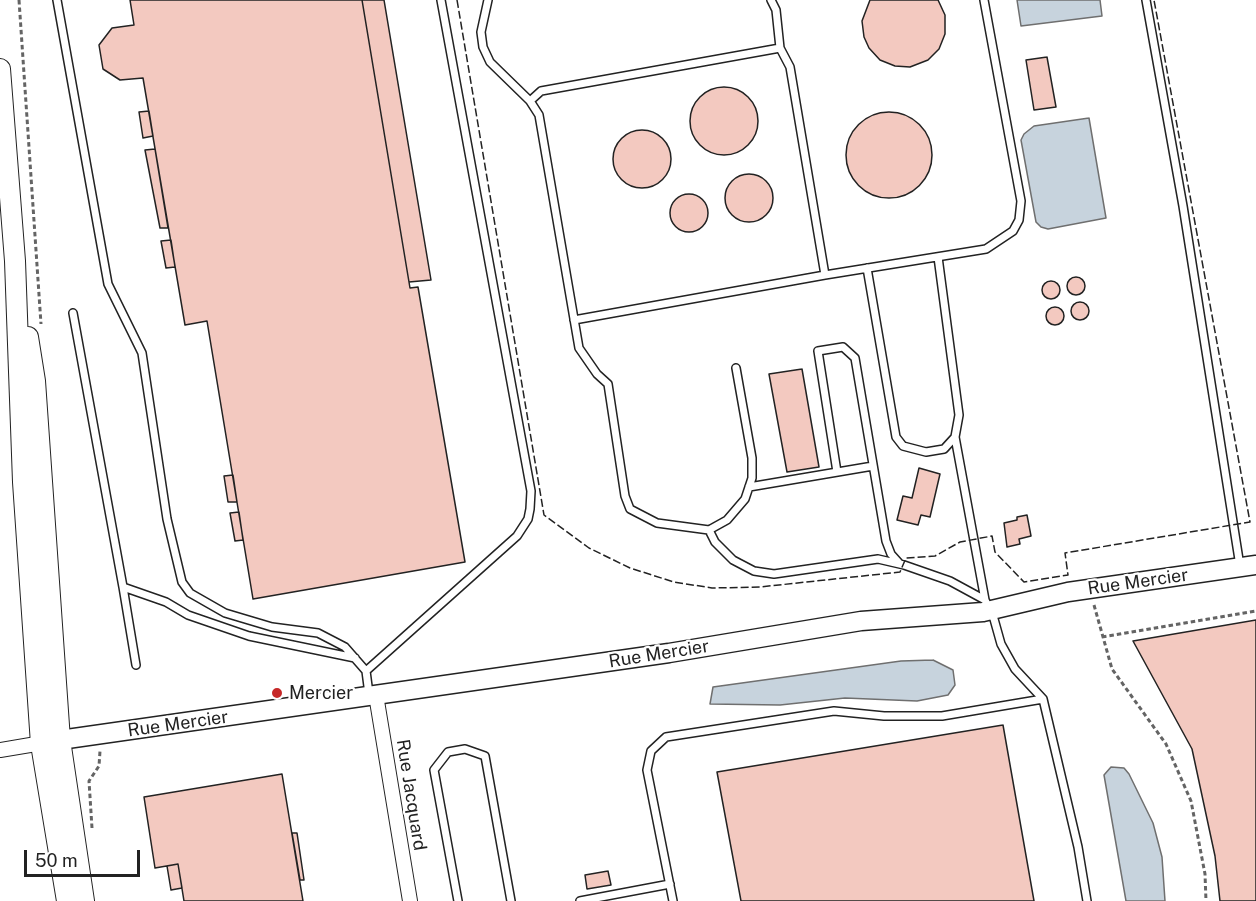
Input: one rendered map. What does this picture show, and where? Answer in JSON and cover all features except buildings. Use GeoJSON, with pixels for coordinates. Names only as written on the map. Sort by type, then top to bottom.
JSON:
{"type":"FeatureCollection","features":[{"type":"Feature","properties":{"kind":"main road"},"geometry":{"type":"LineString","coordinates":[[0,69],[15,261],[23,482],[67,901]]}},
{"type":"Feature","properties":{"kind":"main road"},"geometry":{"type":"LineString","coordinates":[[50,742],[84,901]]}},
{"type":"Feature","properties":{"kind":"street","name":"Rue Mercier"},"geometry":{"type":"LineString","coordinates":[[50,742],[657,655],[861,621],[988,606],[1248,566]]}},
{"type":"Feature","properties":{"kind":"street","name":"Rue Jacquard"},"geometry":{"type":"LineString","coordinates":[[373,696],[410,901]]}},
{"type":"Feature","properties":{"kind":"street"},"geometry":{"type":"LineString","coordinates":[[0,750],[50,742]]}},
{"type":"Feature","properties":{"kind":"lane"},"geometry":{"type":"LineString","coordinates":[[57,0],[108,284],[142,353],[166,519],[182,582],[190,592],[225,613],[272,627],[318,633],[345,647],[366,671],[373,696]]}},
{"type":"Feature","properties":{"kind":"lane"},"geometry":{"type":"LineString","coordinates":[[366,671],[517,536],[528,519],[530,509],[531,491],[441,0]]}},
{"type":"Feature","properties":{"kind":"lane"},"geometry":{"type":"LineString","coordinates":[[488,0],[481,32],[483,47],[490,62],[530,101],[539,115],[579,348],[597,374],[608,384],[625,496],[630,508],[657,523],[709,530],[727,520],[745,499],[752,478],[752,458],[736,368]]}},
{"type":"Feature","properties":{"kind":"lane"},"geometry":{"type":"LineString","coordinates":[[771,0],[776,10],[780,48],[790,67],[825,275]]}},
{"type":"Feature","properties":{"kind":"lane"},"geometry":{"type":"LineString","coordinates":[[574,320],[986,249],[1013,231],[1022,210],[984,0]]}},
{"type":"Feature","properties":{"kind":"lane"},"geometry":{"type":"LineString","coordinates":[[1146,0],[1248,566]]}},
{"type":"Feature","properties":{"kind":"lane"},"geometry":{"type":"LineString","coordinates":[[530,101],[541,91],[780,48]]}},
{"type":"Feature","properties":{"kind":"lane"},"geometry":{"type":"LineString","coordinates":[[938,257],[959,415],[955,437],[988,606],[1001,644],[1015,669],[1043,699],[1078,846],[1087,901]]}},
{"type":"Feature","properties":{"kind":"lane"},"geometry":{"type":"LineString","coordinates":[[867,268],[896,437],[903,446],[926,452],[944,449],[955,437]]}},
{"type":"Feature","properties":{"kind":"lane"},"geometry":{"type":"LineString","coordinates":[[74,313],[136,665]]}},
{"type":"Feature","properties":{"kind":"lane"},"geometry":{"type":"LineString","coordinates":[[837,472],[818,351],[843,347],[855,358],[886,541],[891,554],[900,564]]}},
{"type":"Feature","properties":{"kind":"lane"},"geometry":{"type":"LineString","coordinates":[[749,487],[873,466]]}},
{"type":"Feature","properties":{"kind":"lane"},"geometry":{"type":"LineString","coordinates":[[709,530],[715,542],[733,560],[754,571],[774,574],[878,560],[900,564],[951,581],[988,606]]}},
{"type":"Feature","properties":{"kind":"lane"},"geometry":{"type":"LineString","coordinates":[[123,587],[166,602],[188,615],[249,636],[355,658]]}},
{"type":"Feature","properties":{"kind":"lane"},"geometry":{"type":"LineString","coordinates":[[673,901],[647,770],[651,751],[666,737],[834,711],[884,716],[942,716],[1043,699]]}},
{"type":"Feature","properties":{"kind":"lane"},"geometry":{"type":"LineString","coordinates":[[458,901],[434,770],[448,752],[465,749],[485,756],[511,901]]}},
{"type":"Feature","properties":{"kind":"lane"},"geometry":{"type":"LineString","coordinates":[[580,901],[670,884]]}},
{"type":"Feature","properties":{"kind":"path"},"geometry":{"type":"LineString","coordinates":[[1092,589],[1102,637],[1112,669],[1166,744],[1191,801],[1204,874],[1206,901]]}},
{"type":"Feature","properties":{"kind":"path"},"geometry":{"type":"LineString","coordinates":[[1102,637],[1256,611]]}},
{"type":"Feature","properties":{"kind":"shaded area"},"geometry":{"type":"Polygon","coordinates":[[[1017,0],[1100,0],[1102,16],[1021,26],[1017,0]]]}},
{"type":"Feature","properties":{"kind":"shaded area"},"geometry":{"type":"Polygon","coordinates":[[[1089,118],[1106,218],[1048,229],[1041,227],[1036,222],[1021,140],[1024,134],[1034,126],[1089,118]]]}},
{"type":"Feature","properties":{"kind":"shaded area"},"geometry":{"type":"Polygon","coordinates":[[[933,660],[953,670],[955,685],[948,695],[917,701],[845,698],[780,705],[710,704],[713,687],[901,661],[933,660]]]}},
{"type":"Feature","properties":{"kind":"shaded area"},"geometry":{"type":"Polygon","coordinates":[[[1111,767],[1124,768],[1129,774],[1153,823],[1162,857],[1165,901],[1126,901],[1104,775],[1111,767]]]}},
{"type":"Feature","properties":{"kind":"fence"},"geometry":{"type":"LineString","coordinates":[[457,0],[544,515],[589,548],[630,568],[674,582],[712,588],[760,587],[900,572],[906,558],[935,556],[960,542],[992,536],[995,552],[1024,582],[1068,575],[1065,553],[1250,522],[1154,0]]}},
{"type":"Feature","properties":{"kind":"place","name":"Mercier"},"geometry":{"type":"Point","coordinates":[277,693]}}]}
